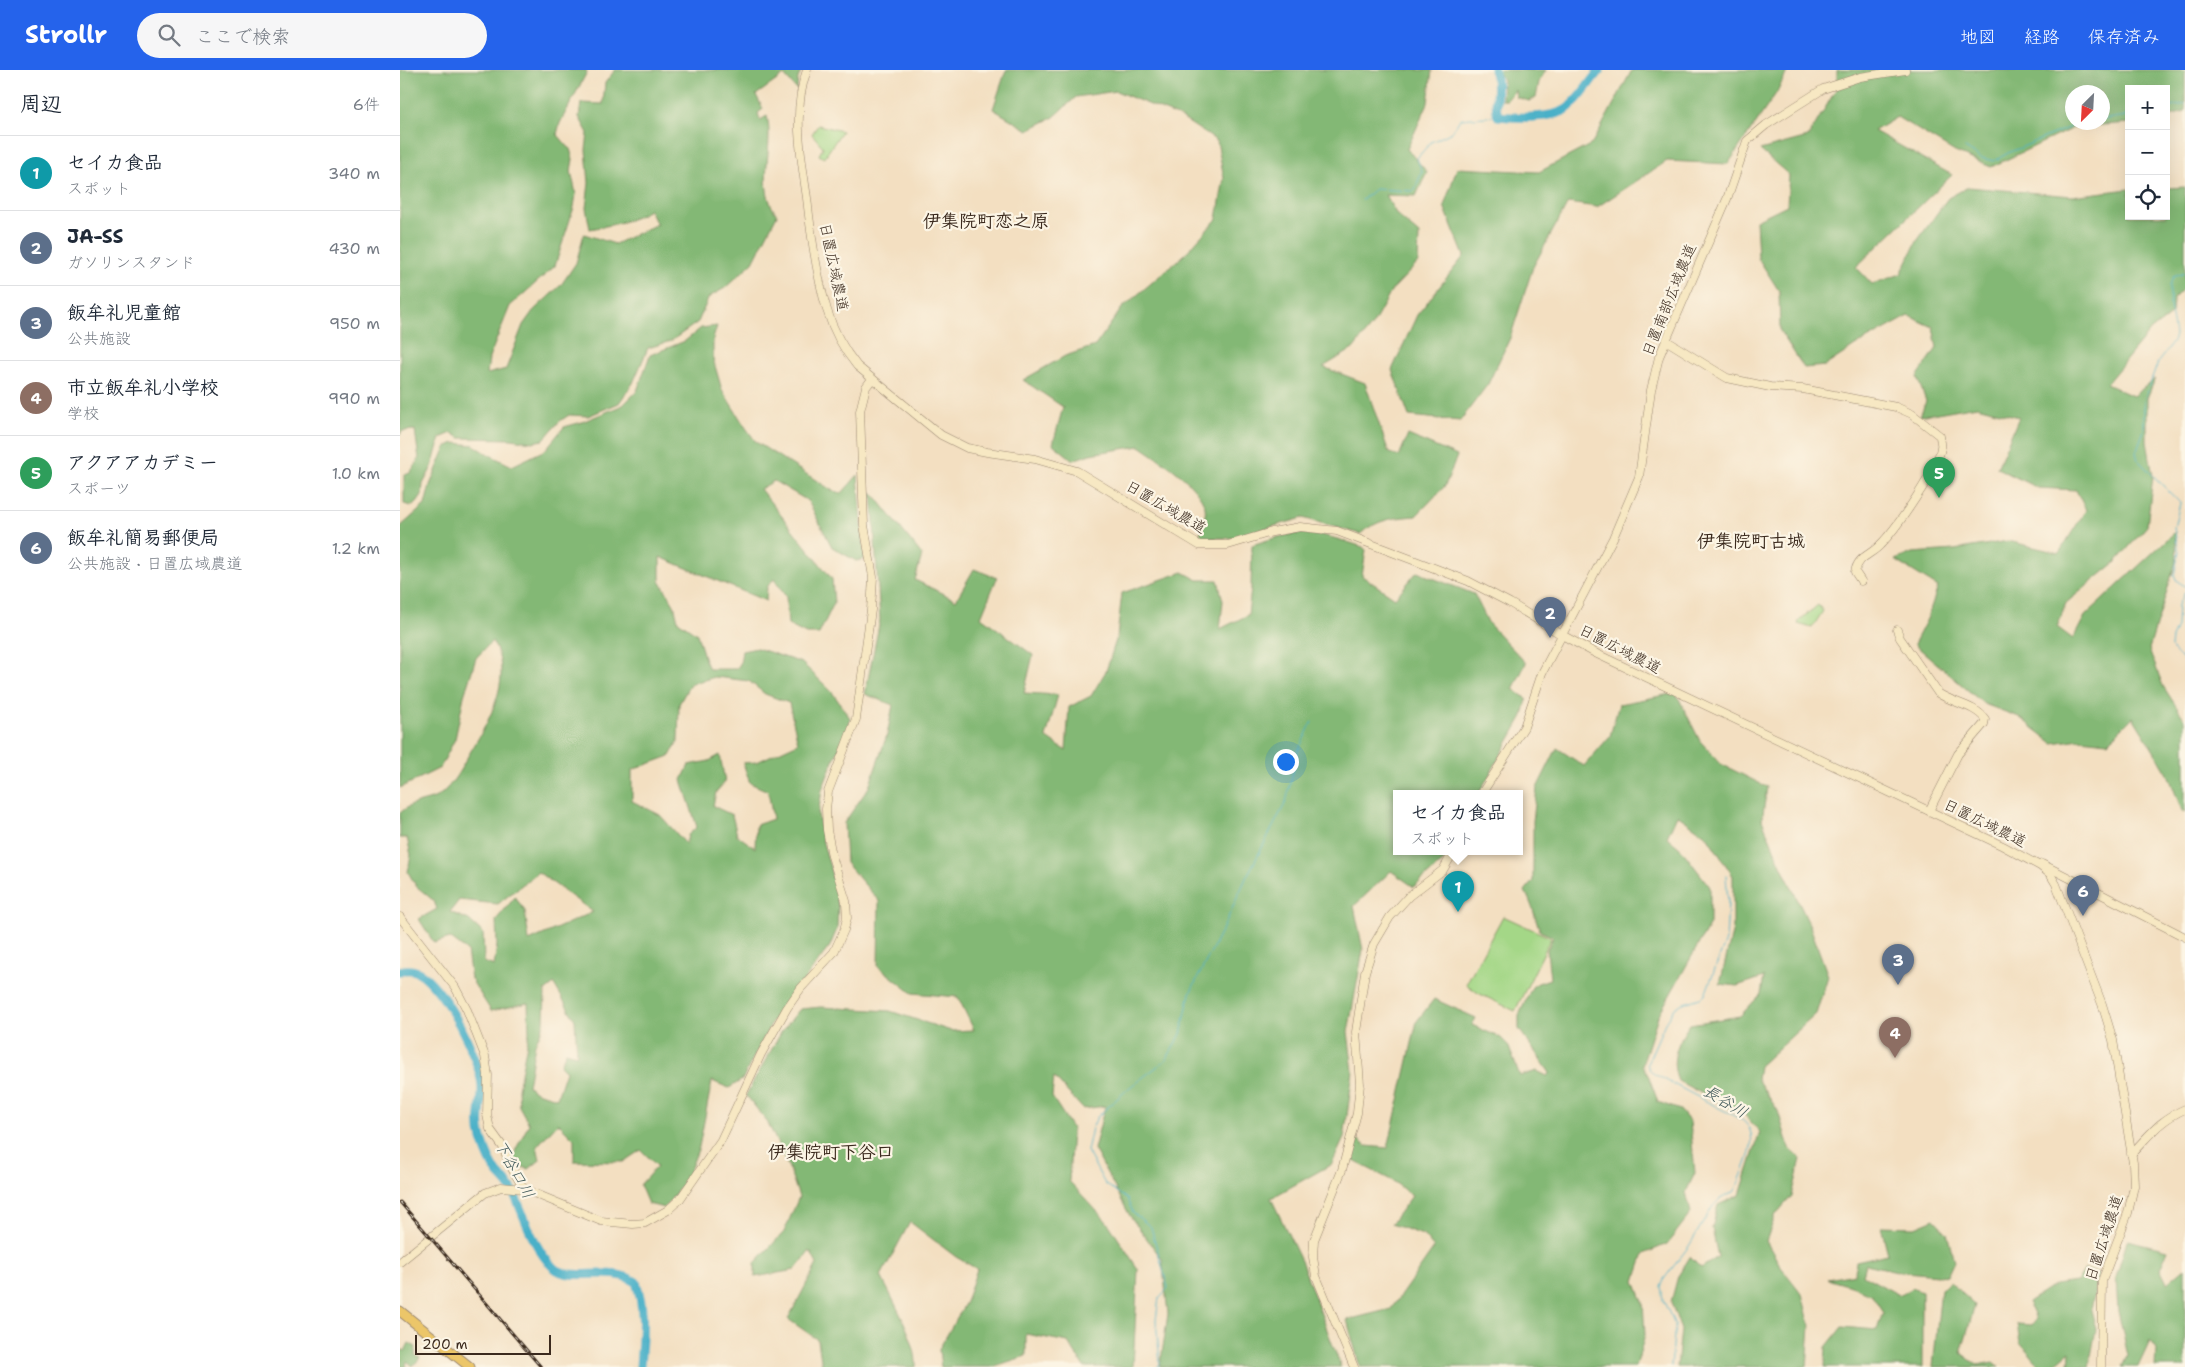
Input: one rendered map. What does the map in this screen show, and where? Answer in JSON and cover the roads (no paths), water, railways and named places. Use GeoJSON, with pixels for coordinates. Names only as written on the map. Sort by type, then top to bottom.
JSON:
{"type":"FeatureCollection","features":[{"type":"Feature","properties":{"kind":"main road"},"geometry":{"type":"LineString","coordinates":[[400,1310],[470,1367]]}},
{"type":"Feature","properties":{"kind":"street","name":"日置広域農道"},"geometry":{"type":"LineString","coordinates":[[807,70],[802,89],[798,125],[809,216],[822,290],[832,324],[847,354],[857,366],[942,435],[974,449],[1035,459],[1077,470],[1199,545],[1228,545],[1279,530],[1300,527],[1337,531],[1468,581],[1510,603],[1562,635],[1649,679],[1929,811],[2185,936]]}},
{"type":"Feature","properties":{"kind":"street","name":"日置南部広域農道"},"geometry":{"type":"LineString","coordinates":[[1484,790],[1524,727],[1542,673],[1613,538],[1639,477],[1651,390],[1659,357],[1726,199],[1747,141],[1752,135],[1823,89],[1860,77],[1905,70]]}},
{"type":"Feature","properties":{"kind":"street"},"geometry":{"type":"LineString","coordinates":[[1667,341],[1727,378],[1770,387],[1803,389],[1896,407],[1912,414],[1940,436],[1941,448],[1913,502],[1879,547],[1863,556],[1858,565],[1856,572],[1861,581]]}},
{"type":"Feature","properties":{"kind":"street"},"geometry":{"type":"LineString","coordinates":[[400,1262],[478,1197],[492,1189],[509,1187],[524,1189],[601,1220],[633,1224],[645,1223],[668,1210],[680,1199],[720,1140],[761,1054],[787,1008],[801,988],[834,952],[847,918],[846,901],[832,856],[827,830],[826,809],[828,792],[856,719],[870,619],[873,577],[864,525],[860,411],[866,387],[872,379]]}},
{"type":"Feature","properties":{"kind":"street"},"geometry":{"type":"LineString","coordinates":[[1897,630],[1900,638],[1938,693],[1947,699],[1975,710],[1985,719],[1984,724],[1958,754],[1929,811]]}},
{"type":"Feature","properties":{"kind":"street"},"geometry":{"type":"LineString","coordinates":[[1354,1367],[1316,1276],[1313,1248],[1317,1231],[1342,1170],[1358,1108],[1360,1084],[1356,1032],[1365,972],[1374,944],[1390,917],[1410,896],[1443,870],[1452,855]]}},
{"type":"Feature","properties":{"kind":"street","name":"日置広域農道"},"geometry":{"type":"LineString","coordinates":[[2053,873],[2110,1029],[2134,1174],[2132,1200],[2102,1281],[2101,1367]]}},
{"type":"Feature","properties":{"kind":"street"},"geometry":{"type":"LineString","coordinates":[[400,917],[455,987],[467,1010],[485,1056],[488,1075],[487,1115],[490,1129],[503,1147],[511,1167],[524,1189]]}},
{"type":"Feature","properties":{"kind":"street"},"geometry":{"type":"LineString","coordinates":[[2132,1154],[2154,1128],[2172,1115],[2185,1109]]}},
{"type":"Feature","properties":{"kind":"waterway"},"geometry":{"type":"LineString","coordinates":[[1494,70],[1498,116],[1524,117],[1552,115],[1567,109],[1600,70]]}},
{"type":"Feature","properties":{"kind":"waterway"},"geometry":{"type":"LineString","coordinates":[[2170,107],[2185,104]]}},
{"type":"Feature","properties":{"kind":"waterway"},"geometry":{"type":"LineString","coordinates":[[1362,200],[1375,189],[1414,191],[1422,172],[1417,158],[1431,142],[1452,132],[1460,119],[1498,116]]}},
{"type":"Feature","properties":{"kind":"waterway"},"geometry":{"type":"LineString","coordinates":[[2110,119],[2125,116]]}},
{"type":"Feature","properties":{"kind":"waterway"},"geometry":{"type":"LineString","coordinates":[[1965,148],[1981,158],[1994,161],[2008,153],[2065,129]]}},
{"type":"Feature","properties":{"kind":"waterway"},"geometry":{"type":"LineString","coordinates":[[2185,273],[2173,277],[2170,285],[2170,306],[2175,335],[2173,342],[2158,362],[2144,401],[2144,430],[2136,452],[2138,460],[2180,503],[2174,528],[2179,552],[2174,575],[2177,581],[2185,586]]}},
{"type":"Feature","properties":{"kind":"waterway"},"geometry":{"type":"LineString","coordinates":[[2185,592],[2178,605],[2177,627],[2172,638],[2171,648],[2185,662]]}},
{"type":"Feature","properties":{"kind":"waterway"},"geometry":{"type":"LineString","coordinates":[[1158,1367],[1160,1363],[1156,1320],[1159,1298],[1168,1288],[1151,1227],[1133,1213],[1127,1199],[1105,1184],[1087,1151],[1092,1128],[1097,1117],[1130,1087],[1166,1060],[1181,1034],[1190,993],[1246,878],[1286,802],[1298,751],[1312,722]]}},
{"type":"Feature","properties":{"kind":"waterway","name":"長谷川"},"geometry":{"type":"LineString","coordinates":[[1671,1367],[1675,1325],[1663,1300],[1661,1286],[1664,1279],[1689,1246],[1713,1206],[1720,1199],[1734,1192],[1737,1187],[1750,1152],[1751,1134],[1748,1126],[1742,1120],[1654,1074],[1647,1064],[1665,1023],[1674,1009],[1681,1004],[1705,995],[1726,940],[1728,902],[1726,876]]}},
{"type":"Feature","properties":{"kind":"waterway","name":"下谷口川"},"geometry":{"type":"LineString","coordinates":[[400,971],[414,970],[428,979],[449,1006],[459,1023],[480,1074],[482,1086],[480,1132],[486,1152],[495,1169],[512,1190],[534,1240],[546,1259],[561,1272],[570,1274],[615,1274],[636,1282],[642,1314],[640,1367]]}},
{"type":"Feature","properties":{"kind":"railway"},"geometry":{"type":"LineString","coordinates":[[400,1202],[541,1367]]}},
{"type":"Feature","properties":{"kind":"place","name":"アクアアカデミー"},"geometry":{"type":"Point","coordinates":[1939,498]}},
{"type":"Feature","properties":{"kind":"place","name":"JA-SS"},"geometry":{"type":"Point","coordinates":[1550,638]}},
{"type":"Feature","properties":{"kind":"place","name":"セイカ食品"},"geometry":{"type":"Point","coordinates":[1458,912]}},
{"type":"Feature","properties":{"kind":"place","name":"飯牟礼簡易郵便局"},"geometry":{"type":"Point","coordinates":[2083,916]}},
{"type":"Feature","properties":{"kind":"place","name":"飯牟礼児童館"},"geometry":{"type":"Point","coordinates":[1898,985]}},
{"type":"Feature","properties":{"kind":"place","name":"市立飯牟礼小学校"},"geometry":{"type":"Point","coordinates":[1895,1058]}},
{"type":"Feature","properties":{"kind":"district","name":"伊集院町恋之原"},"geometry":{"type":"Point","coordinates":[986,221]}},
{"type":"Feature","properties":{"kind":"district","name":"伊集院町古城"},"geometry":{"type":"Point","coordinates":[1751,541]}},
{"type":"Feature","properties":{"kind":"district","name":"伊集院町下谷口"},"geometry":{"type":"Point","coordinates":[831,1152]}}]}
